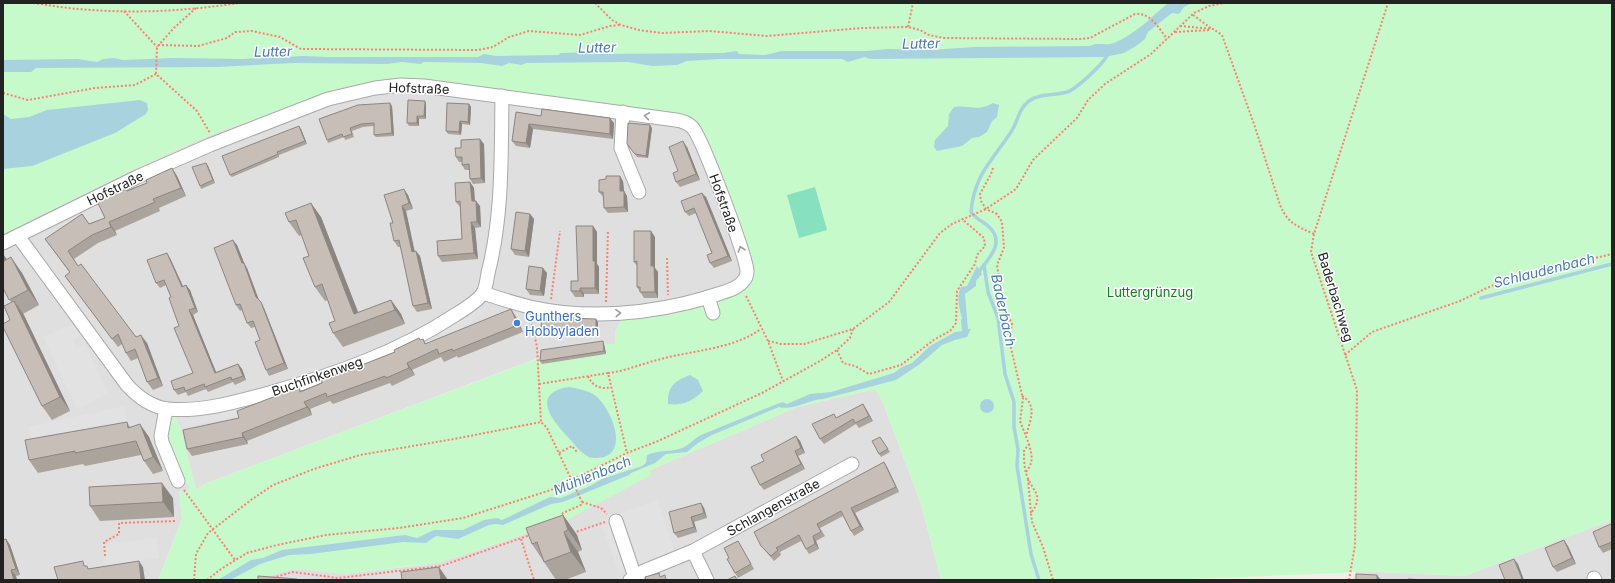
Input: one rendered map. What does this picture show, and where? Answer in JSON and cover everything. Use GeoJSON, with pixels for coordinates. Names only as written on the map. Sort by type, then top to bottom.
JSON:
{"type":"FeatureCollection","features":[{"type":"Feature","properties":{"kind":"street","name":"Hofstraße"},"geometry":{"type":"LineString","coordinates":[[3,243],[137,177],[215,143],[328,99],[375,88],[401,85],[424,86],[623,112],[686,122],[693,128],[725,204],[744,257],[747,272],[745,280],[739,285]]}},
{"type":"Feature","properties":{"kind":"street"},"geometry":{"type":"LineString","coordinates":[[502,96],[499,204],[493,253],[483,293],[529,307],[605,314],[668,308],[708,297],[739,285]]}},
{"type":"Feature","properties":{"kind":"street"},"geometry":{"type":"LineString","coordinates":[[623,112],[621,148],[640,192]]}},
{"type":"Feature","properties":{"kind":"street","name":"Buchfinkenweg"},"geometry":{"type":"LineString","coordinates":[[18,236],[127,385],[149,403],[166,409],[203,408],[238,401],[337,371],[413,340],[468,307],[483,293]]}},
{"type":"Feature","properties":{"kind":"street"},"geometry":{"type":"LineString","coordinates":[[708,297],[713,313]]}},
{"type":"Feature","properties":{"kind":"street"},"geometry":{"type":"LineString","coordinates":[[166,409],[161,436],[162,442],[178,481]]}},
{"type":"Feature","properties":{"kind":"street","name":"Schlangenstraße"},"geometry":{"type":"LineString","coordinates":[[632,579],[644,571],[693,551],[852,464]]}},
{"type":"Feature","properties":{"kind":"street"},"geometry":{"type":"LineString","coordinates":[[616,522],[632,579]]}},
{"type":"Feature","properties":{"kind":"street"},"geometry":{"type":"LineString","coordinates":[[693,551],[707,580]]}},
{"type":"Feature","properties":{"kind":"path"},"geometry":{"type":"LineString","coordinates":[[33,3],[79,9],[124,11],[198,8],[217,4],[239,3]]}},
{"type":"Feature","properties":{"kind":"path"},"geometry":{"type":"LineString","coordinates":[[595,3],[612,20],[621,25],[640,30],[662,33],[709,31],[767,36],[862,28],[908,28],[920,30],[929,35],[944,38],[1080,39],[1090,38],[1135,14],[1147,14],[1167,39]]}},
{"type":"Feature","properties":{"kind":"path"},"geometry":{"type":"LineString","coordinates":[[908,28],[912,3]]}},
{"type":"Feature","properties":{"kind":"path"},"geometry":{"type":"LineString","coordinates":[[768,341],[781,344],[804,344],[853,329],[889,302],[913,271],[935,238],[952,224],[986,209],[1016,188],[1033,160],[1077,118],[1088,100],[1106,84],[1151,54],[1192,15],[1209,6],[1224,3]]}},
{"type":"Feature","properties":{"kind":"path","name":"Baderbachweg"},"geometry":{"type":"LineString","coordinates":[[1349,580],[1355,546],[1357,390],[1311,252],[1314,234],[1388,3]]}},
{"type":"Feature","properties":{"kind":"path"},"geometry":{"type":"LineString","coordinates":[[198,8],[174,28],[157,46],[156,74],[197,111],[215,143]]}},
{"type":"Feature","properties":{"kind":"path"},"geometry":{"type":"LineString","coordinates":[[124,11],[157,46],[198,46],[213,42],[235,32],[243,31],[266,33],[280,37],[301,49],[478,50],[493,47],[510,37],[529,31],[580,35],[610,26],[621,25]]}},
{"type":"Feature","properties":{"kind":"path"},"geometry":{"type":"LineString","coordinates":[[1192,15],[1222,35],[1285,216],[1292,223],[1314,234]]}},
{"type":"Feature","properties":{"kind":"path"},"geometry":{"type":"LineString","coordinates":[[1180,26],[1213,29]]}},
{"type":"Feature","properties":{"kind":"path"},"geometry":{"type":"LineString","coordinates":[[1173,32],[1213,29]]}},
{"type":"Feature","properties":{"kind":"path"},"geometry":{"type":"LineString","coordinates":[[3,94],[28,100],[95,88],[135,85],[156,74]]}},
{"type":"Feature","properties":{"kind":"path"},"geometry":{"type":"LineString","coordinates":[[992,168],[991,174],[980,194],[981,201],[986,209],[997,214],[1002,222],[1004,248],[997,264],[1002,303],[1012,324],[1010,344],[1022,396],[1020,421],[1029,444],[1032,457],[1032,465],[1026,472]]}},
{"type":"Feature","properties":{"kind":"path"},"geometry":{"type":"LineString","coordinates":[[837,350],[843,363],[855,366],[869,374],[901,365],[935,339],[950,331],[956,323],[957,291],[975,264],[977,255],[985,246],[984,238],[962,219]]}},
{"type":"Feature","properties":{"kind":"path"},"geometry":{"type":"LineString","coordinates":[[605,314],[608,230]]}},
{"type":"Feature","properties":{"kind":"path"},"geometry":{"type":"LineString","coordinates":[[550,310],[560,231]]}},
{"type":"Feature","properties":{"kind":"path"},"geometry":{"type":"LineString","coordinates":[[1345,355],[1372,332],[1453,303],[1491,286],[1545,270],[1612,254]]}},
{"type":"Feature","properties":{"kind":"path"},"geometry":{"type":"LineString","coordinates":[[667,258],[668,308]]}},
{"type":"Feature","properties":{"kind":"path"},"geometry":{"type":"LineString","coordinates":[[739,285],[768,341],[783,381]]}},
{"type":"Feature","properties":{"kind":"path"},"geometry":{"type":"LineString","coordinates":[[529,307],[537,347],[541,422],[547,428],[573,480],[582,502]]}},
{"type":"Feature","properties":{"kind":"path"},"geometry":{"type":"LineString","coordinates":[[539,384],[619,372],[680,354],[738,342],[750,337],[761,329]]}},
{"type":"Feature","properties":{"kind":"path"},"geometry":{"type":"LineString","coordinates":[[207,580],[247,553],[326,535],[399,528],[482,514],[573,480],[627,453],[658,441],[762,393],[837,350],[850,338],[853,329]]}},
{"type":"Feature","properties":{"kind":"path"},"geometry":{"type":"LineString","coordinates":[[608,373],[627,453]]}},
{"type":"Feature","properties":{"kind":"path"},"geometry":{"type":"LineString","coordinates":[[588,376],[598,387],[611,387]]}},
{"type":"Feature","properties":{"kind":"path"},"geometry":{"type":"LineString","coordinates":[[1022,396],[1028,399],[1032,407],[1026,437]]}},
{"type":"Feature","properties":{"kind":"path"},"geometry":{"type":"LineString","coordinates":[[194,580],[196,554],[199,545],[212,528],[273,485],[314,469],[360,455],[541,422]]}},
{"type":"Feature","properties":{"kind":"path"},"geometry":{"type":"LineString","coordinates":[[1029,444],[1024,450],[1032,522],[1043,547],[1053,580]]}},
{"type":"Feature","properties":{"kind":"path"},"geometry":{"type":"LineString","coordinates":[[559,453],[572,446],[577,452]]}},
{"type":"Feature","properties":{"kind":"path"},"geometry":{"type":"LineString","coordinates":[[1028,479],[1034,486],[1038,498],[1036,507],[1031,513]]}},
{"type":"Feature","properties":{"kind":"path"},"geometry":{"type":"LineString","coordinates":[[178,481],[235,560]]}},
{"type":"Feature","properties":{"kind":"path"},"geometry":{"type":"LineString","coordinates":[[558,520],[563,513],[581,505],[582,502]]}},
{"type":"Feature","properties":{"kind":"path"},"geometry":{"type":"LineString","coordinates":[[582,502],[601,508],[610,519],[616,522]]}},
{"type":"Feature","properties":{"kind":"path"},"geometry":{"type":"LineString","coordinates":[[105,556],[104,542],[119,534],[119,523],[176,521]]}},
{"type":"Feature","properties":{"kind":"path"},"geometry":{"type":"LineString","coordinates":[[570,534],[606,522],[616,522]]}},
{"type":"Feature","properties":{"kind":"path"},"geometry":{"type":"LineString","coordinates":[[265,580],[280,574],[293,572],[338,578],[430,568],[452,564],[533,534]]}},
{"type":"Feature","properties":{"kind":"path"},"geometry":{"type":"LineString","coordinates":[[521,539],[534,580]]}},
{"type":"Feature","properties":{"kind":"path"},"geometry":{"type":"LineString","coordinates":[[430,568],[430,574]]}},
{"type":"Feature","properties":{"kind":"path"},"geometry":{"type":"LineString","coordinates":[[280,574],[283,580]]}},
{"type":"Feature","properties":{"kind":"shaded area"},"geometry":{"type":"Polygon","coordinates":[[[391,80],[427,80],[467,84],[684,116],[751,275],[617,328],[615,333],[615,344],[606,354],[540,364],[538,358],[207,483],[196,490],[181,430],[176,417],[181,476],[190,487],[184,494],[179,491],[182,519],[158,580],[3,580],[3,234],[134,169],[217,132],[329,93],[391,80]]]}},
{"type":"Feature","properties":{"kind":"shaded area"},"geometry":{"type":"Polygon","coordinates":[[[479,309],[481,314],[460,330],[447,336],[433,334],[472,310],[479,309]]]}},
{"type":"Feature","properties":{"kind":"shaded area"},"geometry":{"type":"Polygon","coordinates":[[[72,324],[81,335],[73,341],[76,348],[85,344],[108,393],[77,409],[43,337],[72,324]]]}},
{"type":"Feature","properties":{"kind":"shaded area"},"geometry":{"type":"Polygon","coordinates":[[[876,389],[883,403],[921,504],[941,580],[260,580],[289,570],[304,569],[342,574],[424,565],[457,557],[522,535],[651,474],[650,470],[797,407],[876,389]]]}},
{"type":"Feature","properties":{"kind":"shaded area"},"geometry":{"type":"Polygon","coordinates":[[[249,402],[244,415],[183,427],[175,414],[249,402]]]}},
{"type":"Feature","properties":{"kind":"shaded area"},"geometry":{"type":"Polygon","coordinates":[[[124,406],[129,429],[33,450],[28,427],[124,406]]]}},
{"type":"Feature","properties":{"kind":"shaded area"},"geometry":{"type":"Polygon","coordinates":[[[658,500],[675,552],[618,572],[600,520],[658,500]]]}},
{"type":"Feature","properties":{"kind":"shaded area"},"geometry":{"type":"Polygon","coordinates":[[[1612,520],[1612,580],[1353,580],[1356,571],[1465,576],[1612,520]]]}},
{"type":"Feature","properties":{"kind":"shaded area"},"geometry":{"type":"Polygon","coordinates":[[[157,538],[159,558],[104,565],[102,544],[157,538]]]}},
{"type":"Feature","properties":{"kind":"green space","name":"Luttergrünzug"},"geometry":{"type":"Polygon","coordinates":[[[3,3],[1612,3],[1612,520],[1465,576],[1356,571],[1343,573],[1164,580],[941,580],[921,504],[883,403],[875,389],[797,407],[650,470],[651,475],[560,524],[554,520],[522,535],[438,563],[342,574],[304,569],[289,570],[260,580],[158,580],[182,519],[179,491],[182,490],[184,494],[190,487],[181,476],[166,438],[168,416],[176,417],[181,430],[196,490],[207,483],[539,358],[540,364],[606,354],[604,344],[615,344],[615,333],[621,318],[745,285],[733,212],[679,115],[467,84],[427,80],[391,80],[329,93],[217,132],[134,169],[3,234],[3,3]]]}},
{"type":"Feature","properties":{"kind":"green space"},"geometry":{"type":"Polygon","coordinates":[[[815,187],[827,230],[799,238],[787,195],[815,187]]]}},
{"type":"Feature","properties":{"kind":"water"},"geometry":{"type":"Polygon","coordinates":[[[1168,3],[1192,3],[1184,7],[1179,14],[1172,13],[1148,32],[1145,39],[1136,46],[1124,53],[1105,57],[870,59],[865,57],[848,62],[842,59],[719,59],[687,61],[677,65],[652,66],[628,62],[526,63],[522,65],[509,63],[502,66],[481,63],[423,62],[421,64],[402,62],[387,64],[294,63],[217,67],[36,68],[31,72],[3,72],[3,60],[78,59],[97,62],[103,59],[114,58],[123,60],[173,58],[243,59],[302,56],[478,57],[484,54],[496,56],[559,55],[560,53],[593,52],[596,54],[723,53],[737,51],[739,54],[765,55],[782,51],[866,51],[889,49],[930,50],[974,47],[1090,46],[1096,44],[1111,44],[1122,39],[1142,25],[1168,3]]]}},
{"type":"Feature","properties":{"kind":"water"},"geometry":{"type":"Polygon","coordinates":[[[140,100],[147,103],[148,110],[146,114],[115,133],[32,166],[3,169],[3,114],[11,119],[29,117],[47,110],[140,100]]]}},
{"type":"Feature","properties":{"kind":"water"},"geometry":{"type":"Polygon","coordinates":[[[993,103],[999,105],[997,117],[992,121],[987,132],[979,137],[972,138],[962,146],[937,151],[934,147],[935,140],[948,126],[949,114],[954,107],[978,108],[988,106],[993,103]]]}},
{"type":"Feature","properties":{"kind":"water"},"geometry":{"type":"Polygon","coordinates":[[[977,266],[982,274],[976,281],[976,286],[965,294],[968,329],[971,329],[967,337],[942,345],[920,364],[896,380],[811,401],[790,408],[779,407],[712,435],[698,443],[687,452],[666,454],[655,463],[563,502],[551,504],[503,525],[489,525],[458,539],[436,536],[426,543],[403,542],[311,554],[289,555],[260,564],[230,580],[218,580],[251,560],[263,558],[282,550],[405,535],[417,538],[434,530],[463,530],[484,520],[497,518],[502,520],[550,497],[561,498],[590,486],[602,479],[642,466],[646,463],[647,455],[655,452],[682,448],[701,435],[777,404],[783,402],[787,404],[810,394],[831,392],[894,373],[902,367],[912,363],[930,346],[955,332],[962,331],[962,318],[958,302],[959,291],[961,287],[967,286],[977,266]]]}},
{"type":"Feature","properties":{"kind":"water"},"geometry":{"type":"Polygon","coordinates":[[[690,375],[698,380],[703,391],[695,398],[687,402],[668,404],[669,393],[673,385],[690,375]]]}},
{"type":"Feature","properties":{"kind":"water"},"geometry":{"type":"Polygon","coordinates":[[[569,387],[581,389],[593,394],[600,400],[612,419],[616,441],[614,450],[607,456],[594,458],[584,454],[577,448],[551,415],[547,401],[550,395],[557,390],[569,387]]]}},
{"type":"Feature","properties":{"kind":"water"},"geometry":{"type":"Polygon","coordinates":[[[987,399],[992,401],[994,406],[992,411],[987,413],[982,411],[980,406],[982,401],[987,399]]]}},
{"type":"Feature","properties":{"kind":"building"},"geometry":{"type":"Polygon","coordinates":[[[408,100],[425,101],[424,116],[417,116],[417,123],[407,123],[408,100]]]}},
{"type":"Feature","properties":{"kind":"building"},"geometry":{"type":"Polygon","coordinates":[[[390,103],[392,133],[374,135],[374,123],[361,124],[350,128],[352,134],[343,137],[342,134],[327,140],[319,119],[358,105],[390,103]]]}},
{"type":"Feature","properties":{"kind":"building"},"geometry":{"type":"Polygon","coordinates":[[[447,103],[469,104],[468,122],[460,121],[459,132],[446,131],[447,103]]]}},
{"type":"Feature","properties":{"kind":"building"},"geometry":{"type":"Polygon","coordinates":[[[542,109],[610,118],[610,134],[529,124],[526,143],[512,141],[516,112],[541,116],[542,109]]]}},
{"type":"Feature","properties":{"kind":"building"},"geometry":{"type":"Polygon","coordinates":[[[628,123],[650,125],[646,156],[635,154],[627,144],[628,123]]]}},
{"type":"Feature","properties":{"kind":"building"},"geometry":{"type":"Polygon","coordinates":[[[299,126],[305,141],[277,152],[278,154],[230,175],[222,156],[299,126]]]}},
{"type":"Feature","properties":{"kind":"building"},"geometry":{"type":"Polygon","coordinates":[[[480,139],[481,178],[470,179],[469,164],[462,165],[462,157],[456,157],[455,148],[461,148],[461,140],[480,139]]]}},
{"type":"Feature","properties":{"kind":"building"},"geometry":{"type":"Polygon","coordinates":[[[683,141],[696,174],[676,182],[673,173],[678,171],[669,147],[683,141]]]}},
{"type":"Feature","properties":{"kind":"building"},"geometry":{"type":"Polygon","coordinates":[[[206,163],[213,180],[200,186],[192,167],[206,163]]]}},
{"type":"Feature","properties":{"kind":"building"},"geometry":{"type":"Polygon","coordinates":[[[172,168],[181,188],[153,199],[155,202],[109,222],[111,227],[92,235],[68,251],[78,266],[81,264],[136,337],[141,335],[158,378],[147,382],[135,349],[126,353],[118,334],[112,339],[65,276],[70,272],[45,239],[82,214],[89,224],[105,218],[96,199],[113,191],[114,194],[126,189],[127,191],[147,183],[146,180],[172,168]]]}},
{"type":"Feature","properties":{"kind":"building"},"geometry":{"type":"Polygon","coordinates":[[[606,176],[620,176],[620,191],[624,191],[624,207],[604,208],[603,192],[599,192],[599,180],[606,179],[606,176]]]}},
{"type":"Feature","properties":{"kind":"building"},"geometry":{"type":"Polygon","coordinates":[[[470,182],[472,201],[476,201],[477,222],[471,222],[474,253],[438,256],[437,241],[462,239],[460,201],[456,202],[455,183],[470,182]]]}},
{"type":"Feature","properties":{"kind":"building"},"geometry":{"type":"Polygon","coordinates":[[[404,189],[409,203],[402,206],[412,252],[416,251],[428,303],[413,306],[399,240],[394,241],[390,223],[393,223],[384,195],[404,189]]]}},
{"type":"Feature","properties":{"kind":"building"},"geometry":{"type":"Polygon","coordinates":[[[702,193],[728,256],[710,263],[707,255],[712,253],[694,208],[685,212],[681,201],[702,193]]]}},
{"type":"Feature","properties":{"kind":"building"},"geometry":{"type":"Polygon","coordinates":[[[311,203],[354,314],[391,300],[395,310],[333,333],[329,323],[335,321],[322,284],[315,287],[303,258],[309,256],[296,220],[289,222],[285,213],[311,203]]]}},
{"type":"Feature","properties":{"kind":"building"},"geometry":{"type":"Polygon","coordinates":[[[516,212],[530,214],[525,251],[511,249],[516,212]]]}},
{"type":"Feature","properties":{"kind":"building"},"geometry":{"type":"Polygon","coordinates":[[[576,226],[593,226],[595,288],[580,288],[580,291],[571,291],[571,281],[578,281],[576,226]]]}},
{"type":"Feature","properties":{"kind":"building"},"geometry":{"type":"Polygon","coordinates":[[[634,231],[651,231],[651,266],[654,266],[655,292],[640,292],[640,287],[637,287],[637,261],[634,262],[634,231]]]}},
{"type":"Feature","properties":{"kind":"building"},"geometry":{"type":"Polygon","coordinates":[[[233,240],[242,263],[244,263],[256,297],[261,302],[284,363],[266,370],[255,342],[260,340],[253,321],[247,323],[240,304],[236,305],[214,248],[233,240]]]}},
{"type":"Feature","properties":{"kind":"building"},"geometry":{"type":"Polygon","coordinates":[[[167,253],[182,287],[186,285],[195,308],[189,310],[215,373],[238,364],[243,376],[232,380],[231,377],[205,387],[204,384],[185,391],[184,387],[174,390],[171,381],[193,373],[174,328],[179,326],[169,298],[171,297],[164,280],[156,283],[147,260],[167,253]]]}},
{"type":"Feature","properties":{"kind":"building"},"geometry":{"type":"Polygon","coordinates":[[[11,257],[28,290],[9,300],[3,288],[3,258],[4,261],[11,257]]]}},
{"type":"Feature","properties":{"kind":"building"},"geometry":{"type":"Polygon","coordinates":[[[529,266],[543,268],[540,291],[526,289],[529,266]]]}},
{"type":"Feature","properties":{"kind":"building"},"geometry":{"type":"Polygon","coordinates":[[[14,301],[60,397],[42,406],[3,327],[3,324],[10,320],[4,306],[14,301]]]}},
{"type":"Feature","properties":{"kind":"building"},"geometry":{"type":"Polygon","coordinates":[[[511,309],[518,325],[453,351],[452,349],[439,354],[437,349],[407,363],[409,368],[386,378],[385,376],[327,397],[326,393],[304,402],[307,407],[242,433],[243,437],[187,449],[183,430],[239,418],[237,411],[299,387],[300,392],[322,383],[321,381],[395,352],[394,350],[419,338],[420,340],[423,339],[425,344],[511,309]]]}},
{"type":"Feature","properties":{"kind":"building"},"geometry":{"type":"Polygon","coordinates":[[[542,317],[596,319],[596,329],[541,328],[542,317]]]}},
{"type":"Feature","properties":{"kind":"building"},"geometry":{"type":"Polygon","coordinates":[[[603,341],[604,351],[540,361],[541,350],[603,341]]]}},
{"type":"Feature","properties":{"kind":"building"},"geometry":{"type":"Polygon","coordinates":[[[863,404],[869,416],[855,423],[853,419],[820,439],[812,424],[834,414],[836,418],[863,404]]]}},
{"type":"Feature","properties":{"kind":"building"},"geometry":{"type":"Polygon","coordinates":[[[127,422],[128,428],[140,424],[153,457],[144,461],[136,441],[29,460],[25,440],[127,422]]]}},
{"type":"Feature","properties":{"kind":"building"},"geometry":{"type":"Polygon","coordinates":[[[796,436],[801,448],[795,451],[801,464],[760,485],[751,467],[764,461],[761,455],[796,436]]]}},
{"type":"Feature","properties":{"kind":"building"},"geometry":{"type":"Polygon","coordinates":[[[880,437],[888,449],[879,454],[872,441],[880,437]]]}},
{"type":"Feature","properties":{"kind":"building"},"geometry":{"type":"Polygon","coordinates":[[[884,462],[896,487],[851,508],[860,526],[851,531],[841,511],[817,524],[821,532],[813,536],[815,544],[806,549],[799,535],[776,548],[778,550],[771,556],[761,546],[754,532],[884,462]]]}},
{"type":"Feature","properties":{"kind":"building"},"geometry":{"type":"Polygon","coordinates":[[[162,483],[163,502],[90,506],[89,487],[162,483]]]}},
{"type":"Feature","properties":{"kind":"building"},"geometry":{"type":"Polygon","coordinates":[[[701,503],[704,513],[691,517],[694,527],[674,533],[669,512],[701,503]]]}},
{"type":"Feature","properties":{"kind":"building"},"geometry":{"type":"Polygon","coordinates":[[[563,515],[568,530],[564,532],[571,552],[544,562],[537,542],[532,544],[526,528],[563,515]]]}},
{"type":"Feature","properties":{"kind":"building"},"geometry":{"type":"Polygon","coordinates":[[[1611,524],[1612,542],[1599,547],[1593,532],[1611,524]]]}},
{"type":"Feature","properties":{"kind":"building"},"geometry":{"type":"Polygon","coordinates":[[[6,539],[16,569],[11,570],[14,580],[3,580],[3,540],[6,539]]]}},
{"type":"Feature","properties":{"kind":"building"},"geometry":{"type":"Polygon","coordinates":[[[1564,540],[1572,558],[1553,567],[1545,548],[1564,540]]]}},
{"type":"Feature","properties":{"kind":"building"},"geometry":{"type":"Polygon","coordinates":[[[738,541],[751,564],[735,573],[727,559],[729,558],[724,548],[738,541]]]}},
{"type":"Feature","properties":{"kind":"building"},"geometry":{"type":"Polygon","coordinates":[[[1514,559],[1522,579],[1505,580],[1499,565],[1514,559]]]}},
{"type":"Feature","properties":{"kind":"building"},"geometry":{"type":"Polygon","coordinates":[[[83,561],[84,566],[87,566],[88,569],[139,561],[141,580],[58,580],[54,567],[83,561]]]}},
{"type":"Feature","properties":{"kind":"building"},"geometry":{"type":"Polygon","coordinates":[[[439,567],[441,580],[402,580],[401,572],[439,567]]]}},
{"type":"Feature","properties":{"kind":"building"},"geometry":{"type":"Polygon","coordinates":[[[659,573],[660,577],[665,575],[666,580],[646,580],[645,577],[659,573]]]}},
{"type":"Feature","properties":{"kind":"building"},"geometry":{"type":"Polygon","coordinates":[[[1356,574],[1377,575],[1377,580],[1356,580],[1356,574]]]}},
{"type":"Feature","properties":{"kind":"building"},"geometry":{"type":"Polygon","coordinates":[[[258,576],[297,579],[258,580],[258,576]]]}},
{"type":"Feature","properties":{"kind":"building"},"geometry":{"type":"Polygon","coordinates":[[[735,576],[737,580],[727,580],[735,576]]]}},
{"type":"Feature","properties":{"kind":"waterway","name":"Baderbach"},"geometry":{"type":"LineString","coordinates":[[978,273],[991,256],[996,244],[996,238],[993,232],[971,212],[976,188],[985,169],[1011,132],[1025,104],[1033,98],[1071,90],[1096,69],[1108,53]]}},
{"type":"Feature","properties":{"kind":"waterway","name":"Schlaudenbach"},"geometry":{"type":"LineString","coordinates":[[1481,298],[1612,264]]}},
{"type":"Feature","properties":{"kind":"waterway","name":"Baderbach"},"geometry":{"type":"LineString","coordinates":[[984,265],[988,292],[998,318],[1005,374],[1014,402],[1014,427],[1018,449],[1017,466],[1031,554],[1039,580]]}},
{"type":"Feature","properties":{"kind":"place","name":"Gunthers Hobbyladen"},"geometry":{"type":"Point","coordinates":[517,323]}},
{"type":"Feature","properties":{"kind":"water label","name":"Lutter"},"geometry":{"type":"Point","coordinates":[921,43]}},
{"type":"Feature","properties":{"kind":"water label","name":"Lutter"},"geometry":{"type":"Point","coordinates":[597,47]}},
{"type":"Feature","properties":{"kind":"water label","name":"Lutter"},"geometry":{"type":"Point","coordinates":[273,51]}},
{"type":"Feature","properties":{"kind":"water label","name":"Mühlenbach"},"geometry":{"type":"Point","coordinates":[592,475]}}]}
